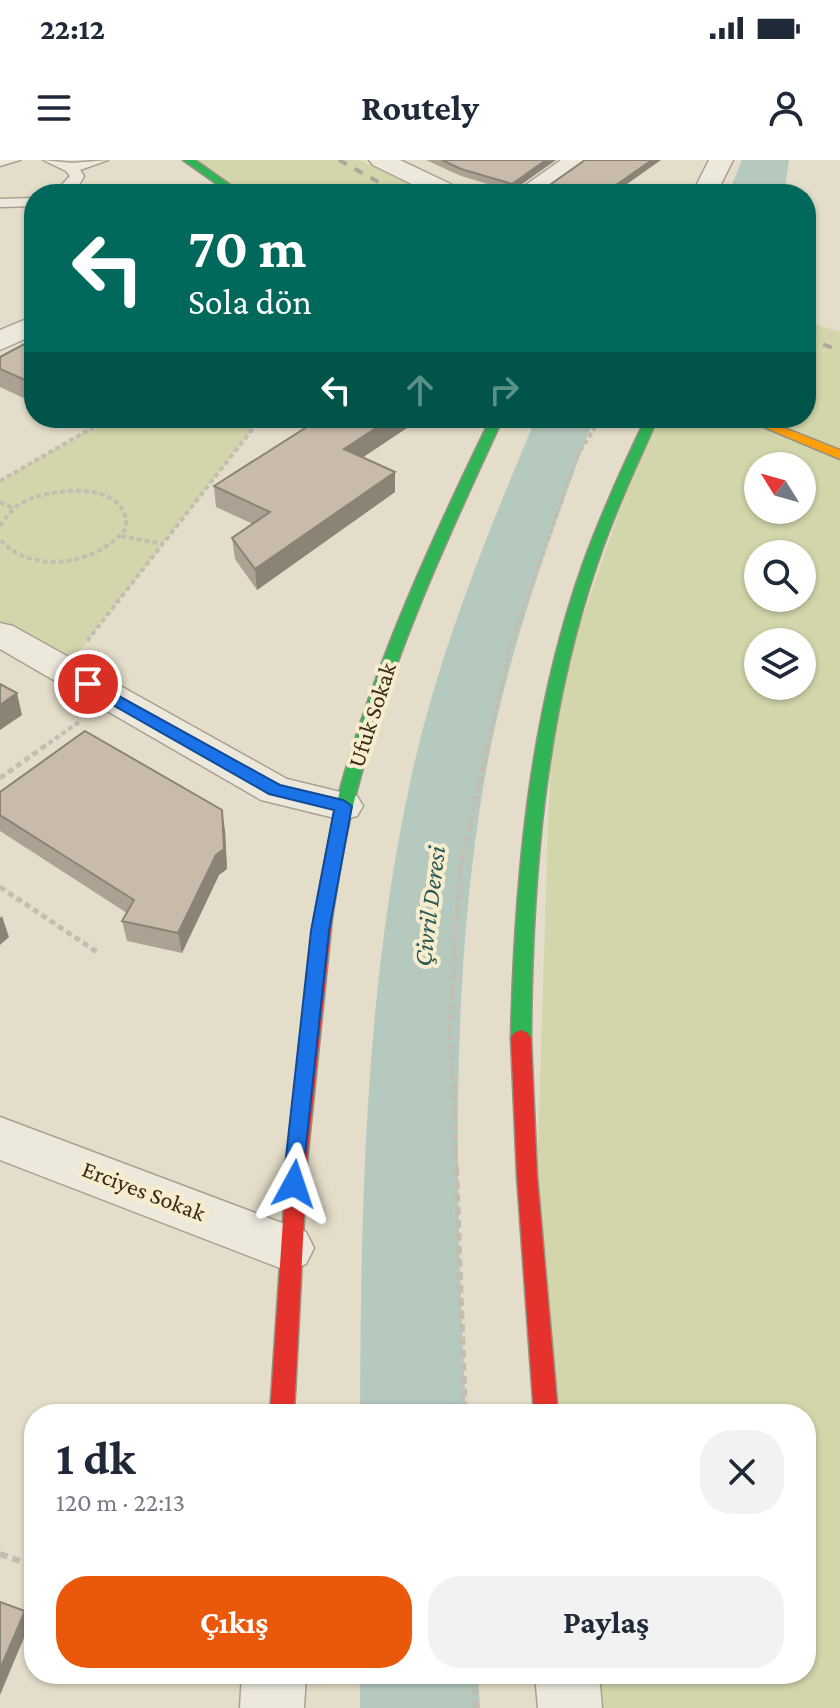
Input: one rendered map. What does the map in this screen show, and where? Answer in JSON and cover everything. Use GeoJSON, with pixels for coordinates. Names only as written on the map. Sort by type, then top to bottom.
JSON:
{"type":"FeatureCollection","features":[{"type":"Feature","properties":{"kind":"street"},"geometry":{"type":"LineString","coordinates":[[188,160],[223,184]]}},
{"type":"Feature","properties":{"kind":"street"},"geometry":{"type":"LineString","coordinates":[[381,160],[430,184]]}},
{"type":"Feature","properties":{"kind":"street"},"geometry":{"type":"LineString","coordinates":[[540,184],[577,160]]}},
{"type":"Feature","properties":{"kind":"street"},"geometry":{"type":"LineString","coordinates":[[709,184],[721,160]]}},
{"type":"Feature","properties":{"kind":"street"},"geometry":{"type":"LineString","coordinates":[[424,181],[449,167]]}},
{"type":"Feature","properties":{"kind":"street"},"geometry":{"type":"LineString","coordinates":[[0,341],[24,329]]}},
{"type":"Feature","properties":{"kind":"street","name":"Ufuk Sokak"},"geometry":{"type":"LineString","coordinates":[[282,1404],[288,1248],[320,931],[343,806],[380,683],[424,571],[492,428]]}},
{"type":"Feature","properties":{"kind":"street"},"geometry":{"type":"LineString","coordinates":[[545,1404],[523,1105],[523,938],[532,834],[552,704],[581,593],[618,493],[647,428]]}},
{"type":"Feature","properties":{"kind":"street"},"geometry":{"type":"LineString","coordinates":[[773,428],[840,455]]}},
{"type":"Feature","properties":{"kind":"street"},"geometry":{"type":"LineString","coordinates":[[0,634],[275,790],[343,806]]}},
{"type":"Feature","properties":{"kind":"street","name":"Erciyes Sokak"},"geometry":{"type":"LineString","coordinates":[[0,1138],[288,1248]]}},
{"type":"Feature","properties":{"kind":"street"},"geometry":{"type":"LineString","coordinates":[[272,1708],[273,1684]]}},
{"type":"Feature","properties":{"kind":"street"},"geometry":{"type":"LineString","coordinates":[[568,1684],[570,1708]]}},
{"type":"Feature","properties":{"kind":"lane"},"geometry":{"type":"LineString","coordinates":[[0,162],[13,160]]}},
{"type":"Feature","properties":{"kind":"lane"},"geometry":{"type":"LineString","coordinates":[[50,160],[71,168],[77,176],[72,184]]}},
{"type":"Feature","properties":{"kind":"lane"},"geometry":{"type":"LineString","coordinates":[[71,168],[101,160]]}},
{"type":"Feature","properties":{"kind":"lane"},"geometry":{"type":"LineString","coordinates":[[4,206],[24,203]]}},
{"type":"Feature","properties":{"kind":"path"},"geometry":{"type":"LineString","coordinates":[[0,481],[92,428]]}},
{"type":"Feature","properties":{"kind":"path"},"geometry":{"type":"LineString","coordinates":[[64,670],[253,428]]}},
{"type":"Feature","properties":{"kind":"path"},"geometry":{"type":"LineString","coordinates":[[0,526],[12,508],[33,497],[58,491],[83,491],[106,496],[121,507],[126,520],[121,536],[104,549],[81,559],[53,562],[28,559],[8,551],[0,539]]}},
{"type":"Feature","properties":{"kind":"path"},"geometry":{"type":"LineString","coordinates":[[0,502],[12,508]]}},
{"type":"Feature","properties":{"kind":"path"},"geometry":{"type":"LineString","coordinates":[[121,536],[163,544]]}},
{"type":"Feature","properties":{"kind":"path"},"geometry":{"type":"LineString","coordinates":[[0,778],[113,698]]}},
{"type":"Feature","properties":{"kind":"path"},"geometry":{"type":"LineString","coordinates":[[0,887],[97,952]]}},
{"type":"Feature","properties":{"kind":"path"},"geometry":{"type":"LineString","coordinates":[[0,1554],[24,1562]]}},
{"type":"Feature","properties":{"kind":"path"},"geometry":{"type":"LineString","coordinates":[[475,1684],[476,1708]]}},
{"type":"Feature","properties":{"kind":"green space"},"geometry":{"type":"Polygon","coordinates":[[[188,160],[360,160],[408,184],[223,184],[188,160]]]}},
{"type":"Feature","properties":{"kind":"green space"},"geometry":{"type":"Polygon","coordinates":[[[816,325],[840,332],[840,1708],[570,1708],[568,1684],[816,1684],[816,1404],[545,1404],[534,1272],[552,704],[649,428],[816,428],[816,325]]]}},
{"type":"Feature","properties":{"kind":"green space"},"geometry":{"type":"Polygon","coordinates":[[[92,428],[253,428],[64,670],[0,634],[0,481],[92,428]]]}},
{"type":"Feature","properties":{"kind":"shaded area"},"geometry":{"type":"Polygon","coordinates":[[[742,160],[789,160],[785,184],[732,184],[742,160]]]}},
{"type":"Feature","properties":{"kind":"building"},"geometry":{"type":"Polygon","coordinates":[[[442,160],[546,160],[512,184],[442,160]]]}},
{"type":"Feature","properties":{"kind":"building"},"geometry":{"type":"Polygon","coordinates":[[[585,160],[652,160],[617,184],[551,184],[585,160]]]}},
{"type":"Feature","properties":{"kind":"building"},"geometry":{"type":"Polygon","coordinates":[[[24,344],[24,380],[0,369],[0,357],[24,344]]]}},
{"type":"Feature","properties":{"kind":"building"},"geometry":{"type":"Polygon","coordinates":[[[305,428],[376,428],[344,449],[395,472],[255,569],[232,538],[270,512],[214,486],[305,428]]]}},
{"type":"Feature","properties":{"kind":"building"},"geometry":{"type":"Polygon","coordinates":[[[0,684],[17,693],[0,705],[0,684]]]}},
{"type":"Feature","properties":{"kind":"building"},"geometry":{"type":"Polygon","coordinates":[[[85,731],[222,810],[224,849],[216,855],[178,933],[122,921],[134,900],[0,815],[0,792],[85,731]]]}},
{"type":"Feature","properties":{"kind":"building"},"geometry":{"type":"Polygon","coordinates":[[[0,1602],[24,1611],[24,1613],[0,1669],[0,1602]]]}},
{"type":"Feature","properties":{"kind":"waterway","name":"Çivril Deresi"},"geometry":{"type":"LineString","coordinates":[[413,1404],[411,1141],[421,960],[432,870],[447,780],[478,657],[512,554],[561,428]]}},
{"type":"Feature","properties":{"kind":"waterway","name":"Çivril Deresi"},"geometry":{"type":"LineString","coordinates":[[419,1684],[420,1708]]}},
{"type":"Feature","properties":{"kind":"railway"},"geometry":{"type":"LineString","coordinates":[[339,160],[382,184]]}},
{"type":"Feature","properties":{"kind":"railway"},"geometry":{"type":"LineString","coordinates":[[816,342],[840,350]]}},
{"type":"Feature","properties":{"kind":"traffic: fast"},"geometry":{"type":"LineString","coordinates":[[188,160],[223,184]]}},
{"type":"Feature","properties":{"kind":"traffic: fast"},"geometry":{"type":"LineString","coordinates":[[323,918],[349,787],[368,724],[414,600],[492,428]]}},
{"type":"Feature","properties":{"kind":"traffic: fast"},"geometry":{"type":"LineString","coordinates":[[521,1038],[527,879],[549,720],[567,642],[590,565],[618,490],[647,428]]}},
{"type":"Feature","properties":{"kind":"traffic: slow"},"geometry":{"type":"LineString","coordinates":[[773,428],[840,455]]}},
{"type":"Feature","properties":{"kind":"traffic: jam"},"geometry":{"type":"LineString","coordinates":[[283,1404],[297,1161],[323,918]]}},
{"type":"Feature","properties":{"kind":"traffic: jam"},"geometry":{"type":"LineString","coordinates":[[521,1038],[527,1176],[545,1404]]}},
{"type":"Feature","properties":{"kind":"route"},"geometry":{"type":"LineString","coordinates":[[88,684],[275,790],[343,806],[320,931],[294,1184]]}}]}
